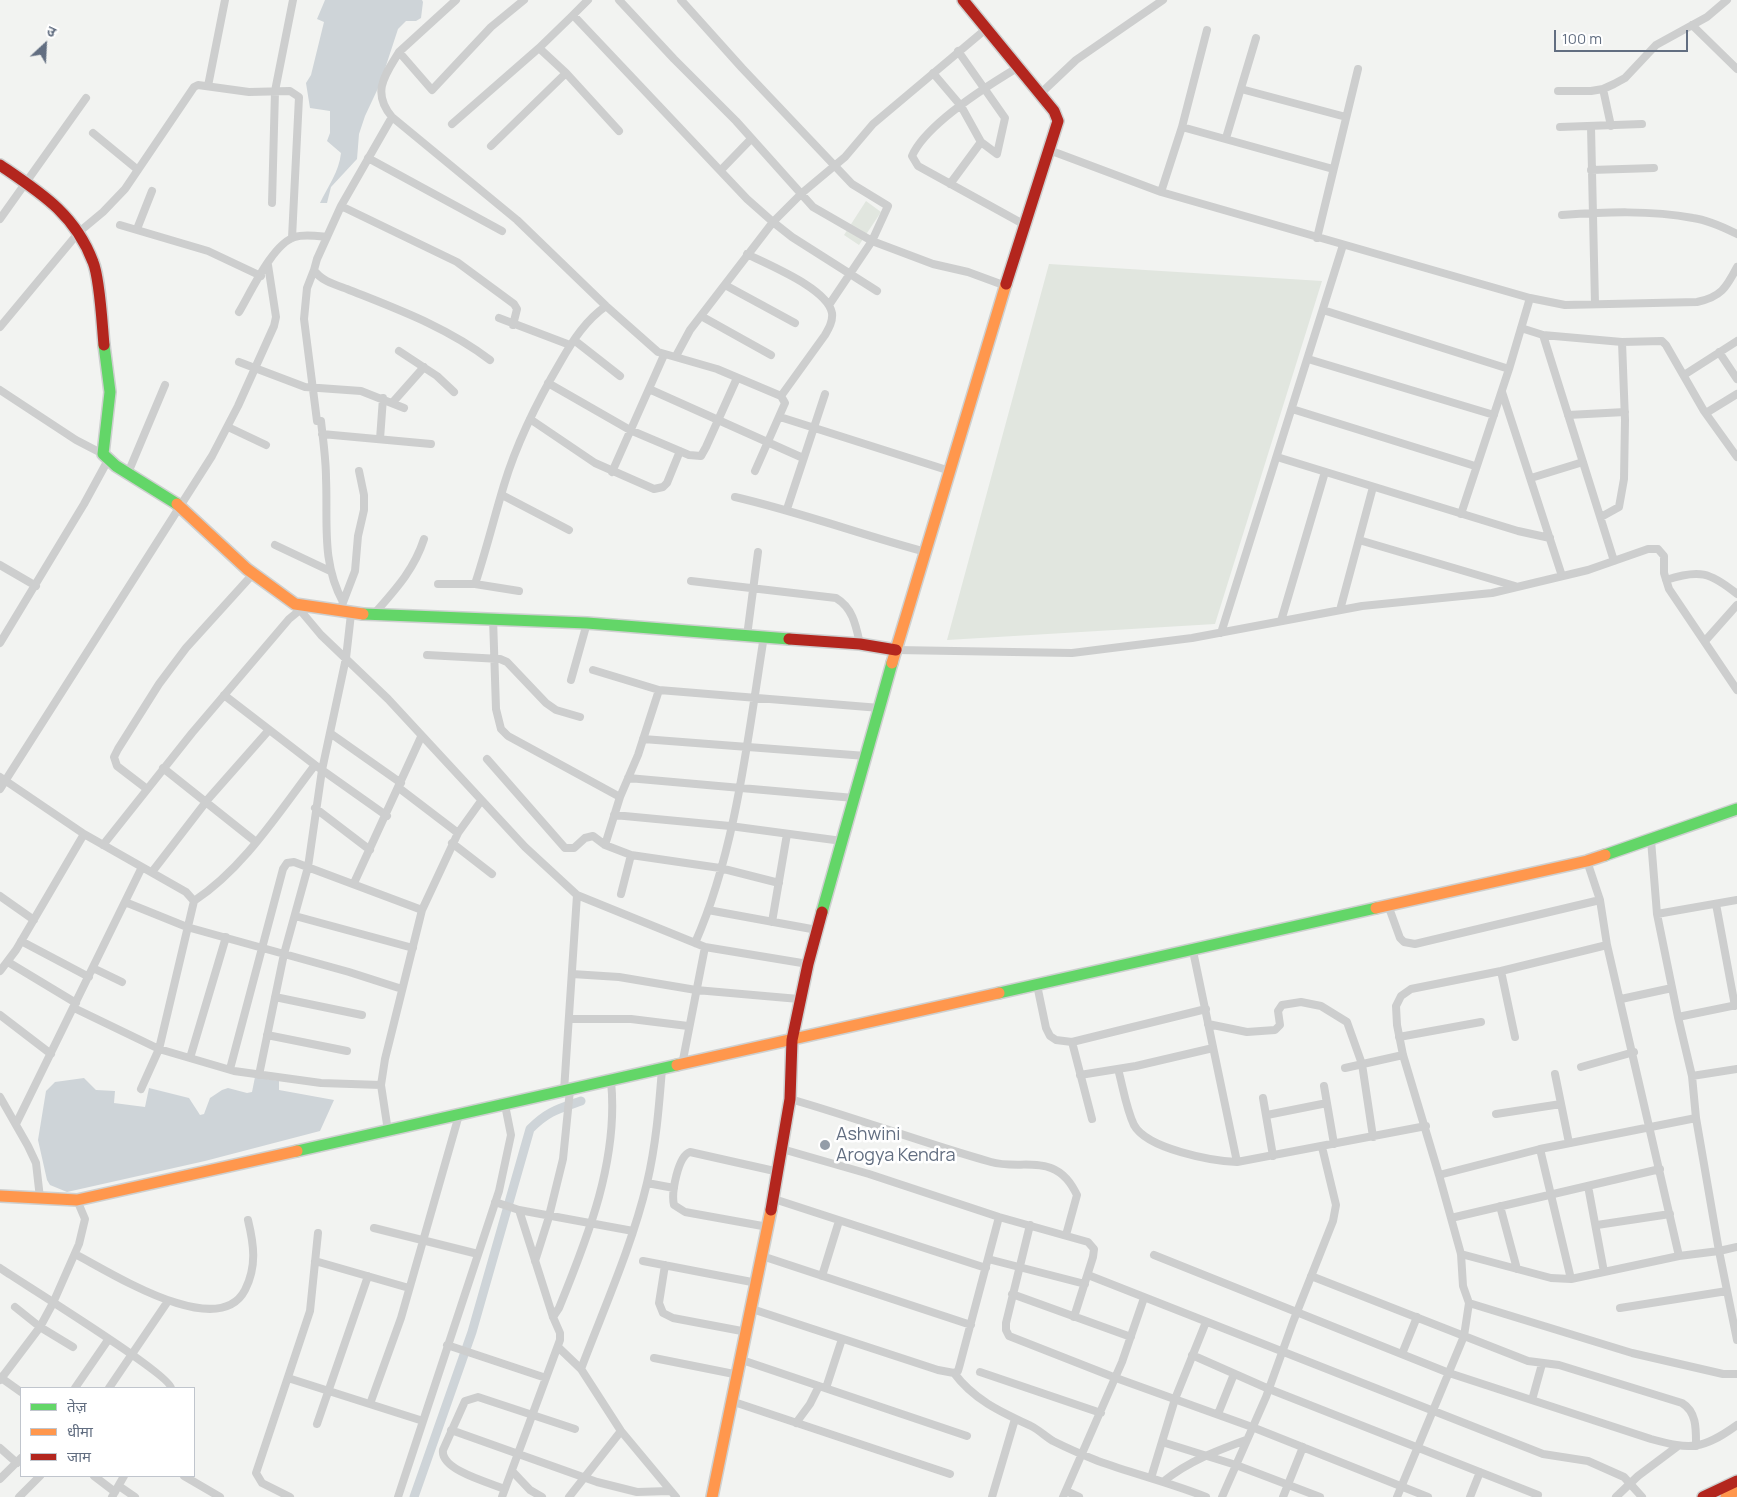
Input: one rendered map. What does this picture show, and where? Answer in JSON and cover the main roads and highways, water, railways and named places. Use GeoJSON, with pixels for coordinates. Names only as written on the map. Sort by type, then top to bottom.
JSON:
{"type":"FeatureCollection","features":[{"type":"Feature","properties":{"kind":"main road"},"geometry":{"type":"LineString","coordinates":[[712,1497],[734,1402],[779,1172],[790,1099],[792,1040],[799,999],[896,650],[1058,121],[1054,111],[963,0]]}},
{"type":"Feature","properties":{"kind":"main road"},"geometry":{"type":"LineString","coordinates":[[0,165],[50,199],[73,223],[94,263],[110,392],[106,457],[181,506],[254,574],[297,607],[341,607],[351,614],[493,618],[764,636],[860,644],[896,650]]}},
{"type":"Feature","properties":{"kind":"main road"},"geometry":{"type":"LineString","coordinates":[[0,1196],[78,1200],[505,1105],[1587,861],[1737,809]]}},
{"type":"Feature","properties":{"kind":"main road"},"geometry":{"type":"LineString","coordinates":[[1703,1497],[1737,1481]]}},
{"type":"Feature","properties":{"kind":"main road"},"geometry":{"type":"LineString","coordinates":[[1726,1497],[1737,1490]]}},
{"type":"Feature","properties":{"kind":"waterway"},"geometry":{"type":"LineString","coordinates":[[414,1497],[472,1332],[530,1129],[548,1114],[581,1101]]}},
{"type":"Feature","properties":{"kind":"place","name":"Ashwini Arogya Kendra"},"geometry":{"type":"Point","coordinates":[825,1145]}}]}
